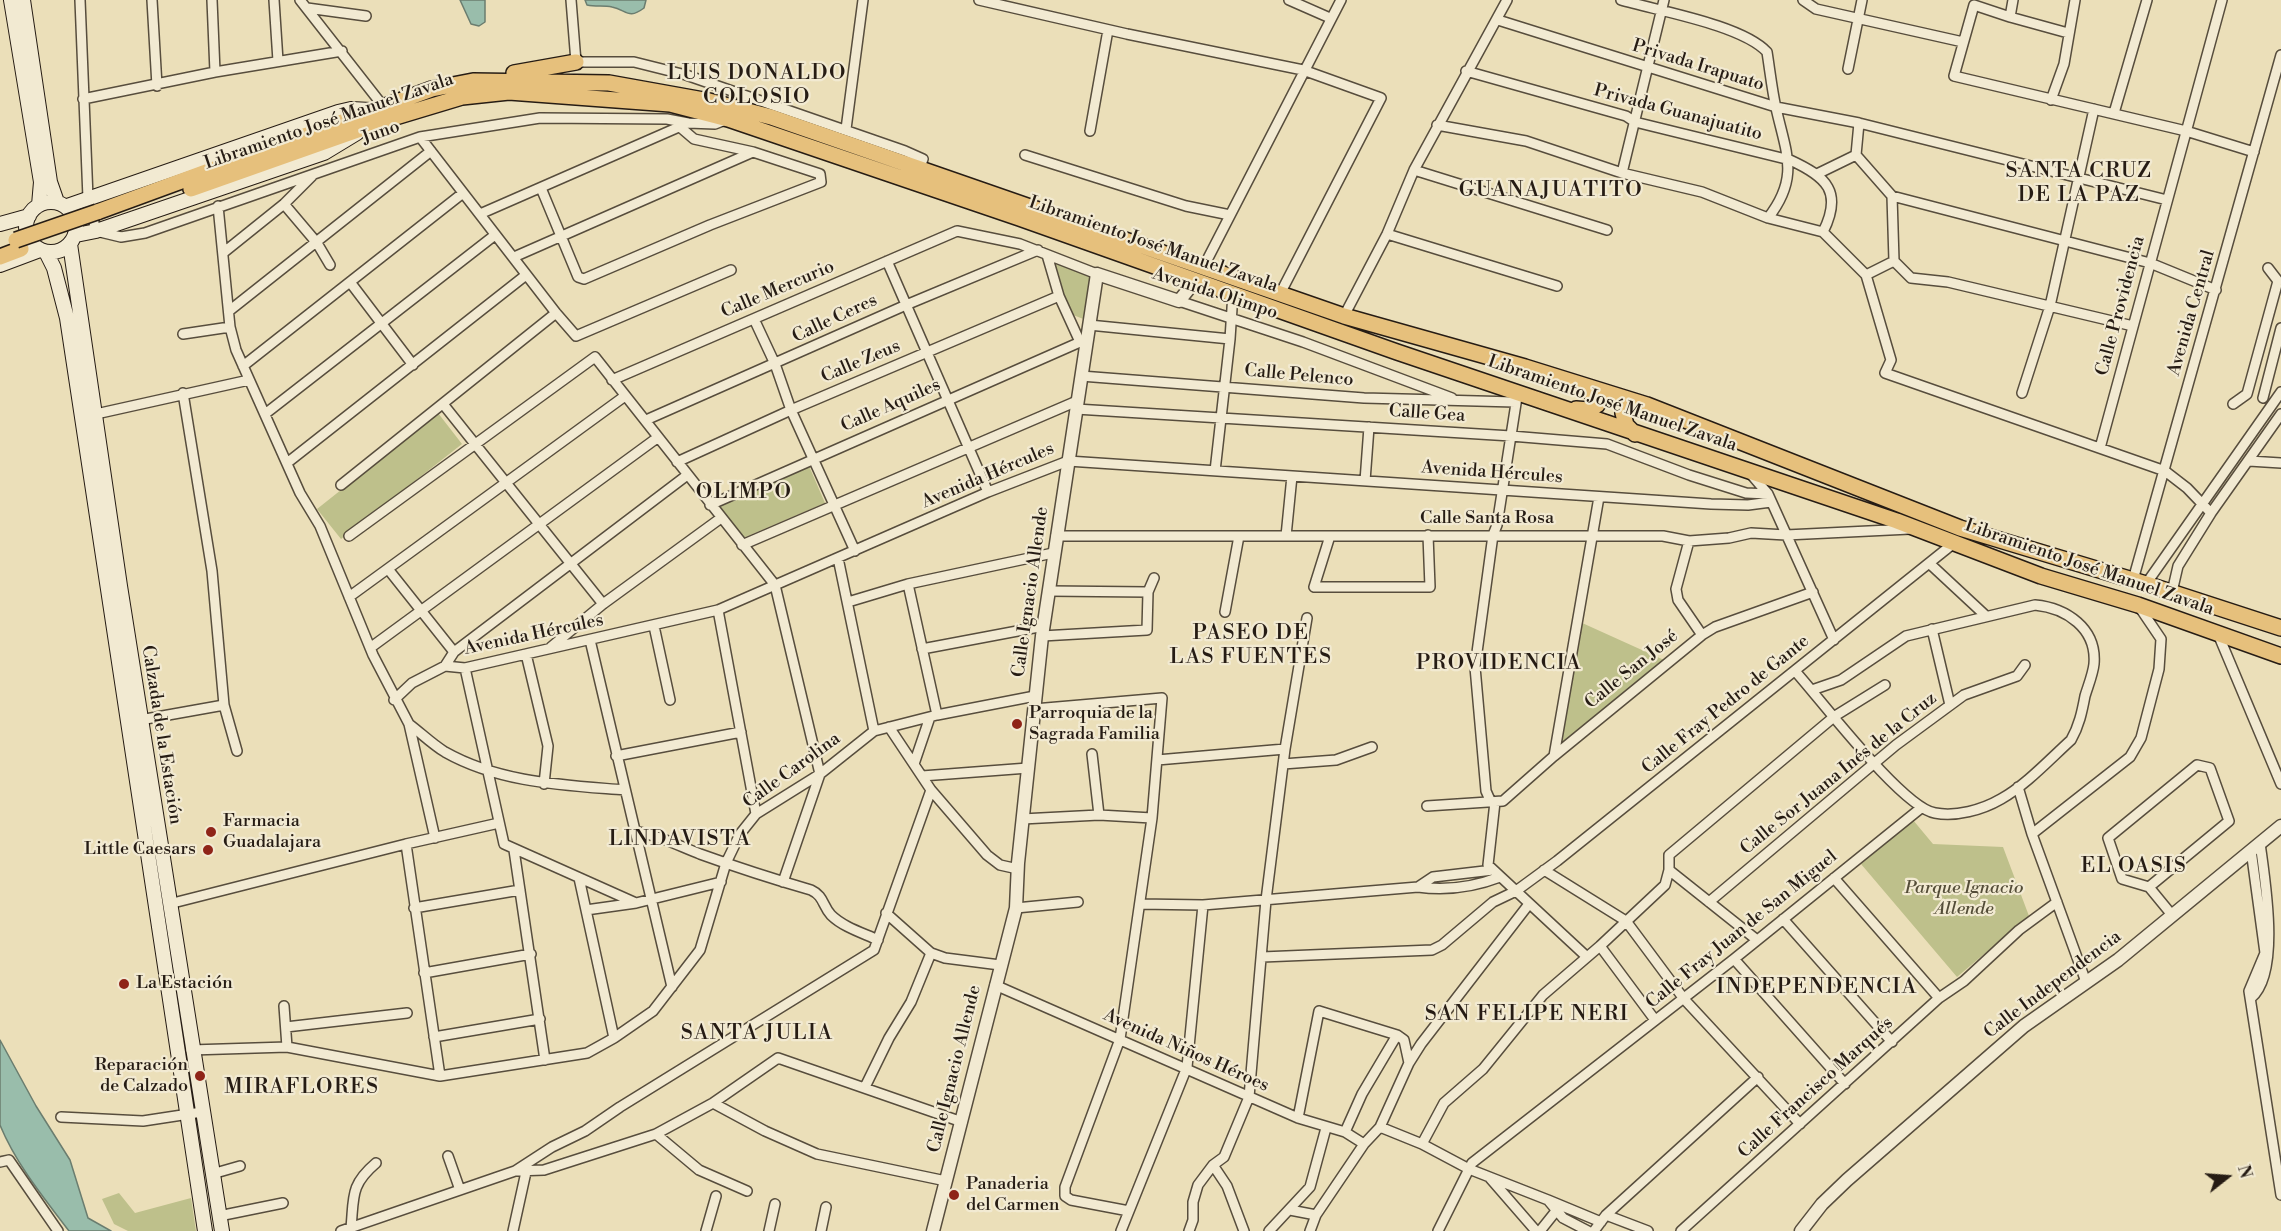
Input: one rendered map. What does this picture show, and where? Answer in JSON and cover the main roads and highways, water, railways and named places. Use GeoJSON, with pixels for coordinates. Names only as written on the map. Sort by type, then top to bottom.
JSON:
{"type":"FeatureCollection","features":[{"type":"Feature","properties":{"kind":"main road"},"geometry":{"type":"LineString","coordinates":[[11,0],[41,182],[39,204],[29,216],[26,231],[34,245],[43,251]]}},
{"type":"Feature","properties":{"kind":"main road"},"geometry":{"type":"LineString","coordinates":[[23,0],[50,182],[62,204],[76,219],[73,239]]}},
{"type":"Feature","properties":{"kind":"main road"},"geometry":{"type":"LineString","coordinates":[[473,81],[576,62]]}},
{"type":"Feature","properties":{"kind":"main road","name":"Libramiento José Manuel Zavala"},"geometry":{"type":"LineString","coordinates":[[98,221],[377,108],[432,89],[473,81],[576,80],[664,91],[771,117],[921,164],[1344,316],[1647,405],[1960,528],[2172,592],[2281,628]]}},
{"type":"Feature","properties":{"kind":"main road","name":"Libramiento José Manuel Zavala"},"geometry":{"type":"LineString","coordinates":[[0,246],[18,244],[98,221],[462,97],[509,92],[670,104],[728,119],[1233,293],[1517,397],[1570,409],[1635,434],[1917,528],[2041,576],[2138,605],[2281,656]]}},
{"type":"Feature","properties":{"kind":"main road"},"geometry":{"type":"LineString","coordinates":[[39,204],[62,204],[88,198],[338,112],[377,108]]}},
{"type":"Feature","properties":{"kind":"main road"},"geometry":{"type":"LineString","coordinates":[[0,224],[29,216]]}},
{"type":"Feature","properties":{"kind":"main road"},"geometry":{"type":"LineString","coordinates":[[0,266],[43,251],[59,251],[98,221]]}},
{"type":"Feature","properties":{"kind":"main road","name":"Calzada de la Estación"},"geometry":{"type":"LineString","coordinates":[[73,239],[140,720],[191,1050],[222,1231]]}},
{"type":"Feature","properties":{"kind":"main road","name":"Libramiento José Manuel Zavala"},"geometry":{"type":"LineString","coordinates":[[0,256],[18,244]]}},
{"type":"Feature","properties":{"kind":"main road","name":"Calzada de la Estación"},"geometry":{"type":"LineString","coordinates":[[43,251],[54,268],[67,318],[205,1231]]}},
{"type":"Feature","properties":{"kind":"main road"},"geometry":{"type":"LineString","coordinates":[[1570,409],[1589,410],[1594,408],[1598,401],[1593,392],[1577,383]]}},
{"type":"Feature","properties":{"kind":"main road"},"geometry":{"type":"LineString","coordinates":[[1635,434],[1626,425],[1623,413],[1628,409],[1647,405]]}},
{"type":"Feature","properties":{"kind":"main road"},"geometry":{"type":"LineString","coordinates":[[2249,644],[2264,636],[2262,621]]}},
{"type":"Feature","properties":{"kind":"place","name":"Parroquia de la Sagrada Familia"},"geometry":{"type":"Point","coordinates":[1017,724]}},
{"type":"Feature","properties":{"kind":"place","name":"Farmacia Guadalajara"},"geometry":{"type":"Point","coordinates":[211,832]}},
{"type":"Feature","properties":{"kind":"place","name":"Little Caesars"},"geometry":{"type":"Point","coordinates":[208,850]}},
{"type":"Feature","properties":{"kind":"place","name":"La Estación"},"geometry":{"type":"Point","coordinates":[124,984]}},
{"type":"Feature","properties":{"kind":"place","name":"Reparación de Calzado"},"geometry":{"type":"Point","coordinates":[200,1076]}},
{"type":"Feature","properties":{"kind":"place","name":"Panaderia del Carmen"},"geometry":{"type":"Point","coordinates":[954,1195]}},
{"type":"Feature","properties":{"kind":"district","name":"LUIS DONALDO COLOSIO"},"geometry":{"type":"Point","coordinates":[757,86]}},
{"type":"Feature","properties":{"kind":"district","name":"SANTA CRUZ DE LA PAZ"},"geometry":{"type":"Point","coordinates":[2079,184]}},
{"type":"Feature","properties":{"kind":"district","name":"GUANAJUATITO"},"geometry":{"type":"Point","coordinates":[1551,191]}},
{"type":"Feature","properties":{"kind":"district","name":"OLIMPO"},"geometry":{"type":"Point","coordinates":[744,493]}},
{"type":"Feature","properties":{"kind":"district","name":"PASEO DE LAS FUENTES"},"geometry":{"type":"Point","coordinates":[1251,646]}},
{"type":"Feature","properties":{"kind":"district","name":"PROVIDENCIA"},"geometry":{"type":"Point","coordinates":[1499,664]}},
{"type":"Feature","properties":{"kind":"district","name":"LINDAVISTA"},"geometry":{"type":"Point","coordinates":[680,840]}},
{"type":"Feature","properties":{"kind":"district","name":"EL OASIS"},"geometry":{"type":"Point","coordinates":[2134,867]}},
{"type":"Feature","properties":{"kind":"district","name":"INDEPENDENCIA"},"geometry":{"type":"Point","coordinates":[1817,988]}},
{"type":"Feature","properties":{"kind":"district","name":"SAN FELIPE NERI"},"geometry":{"type":"Point","coordinates":[1527,1015]}},
{"type":"Feature","properties":{"kind":"district","name":"SANTA JULIA"},"geometry":{"type":"Point","coordinates":[757,1034]}},
{"type":"Feature","properties":{"kind":"district","name":"MIRAFLORES"},"geometry":{"type":"Point","coordinates":[302,1088]}},
{"type":"Feature","properties":{"kind":"park label","name":"Parque Ignacio Allende"},"geometry":{"type":"Point","coordinates":[1964,899]}}]}
